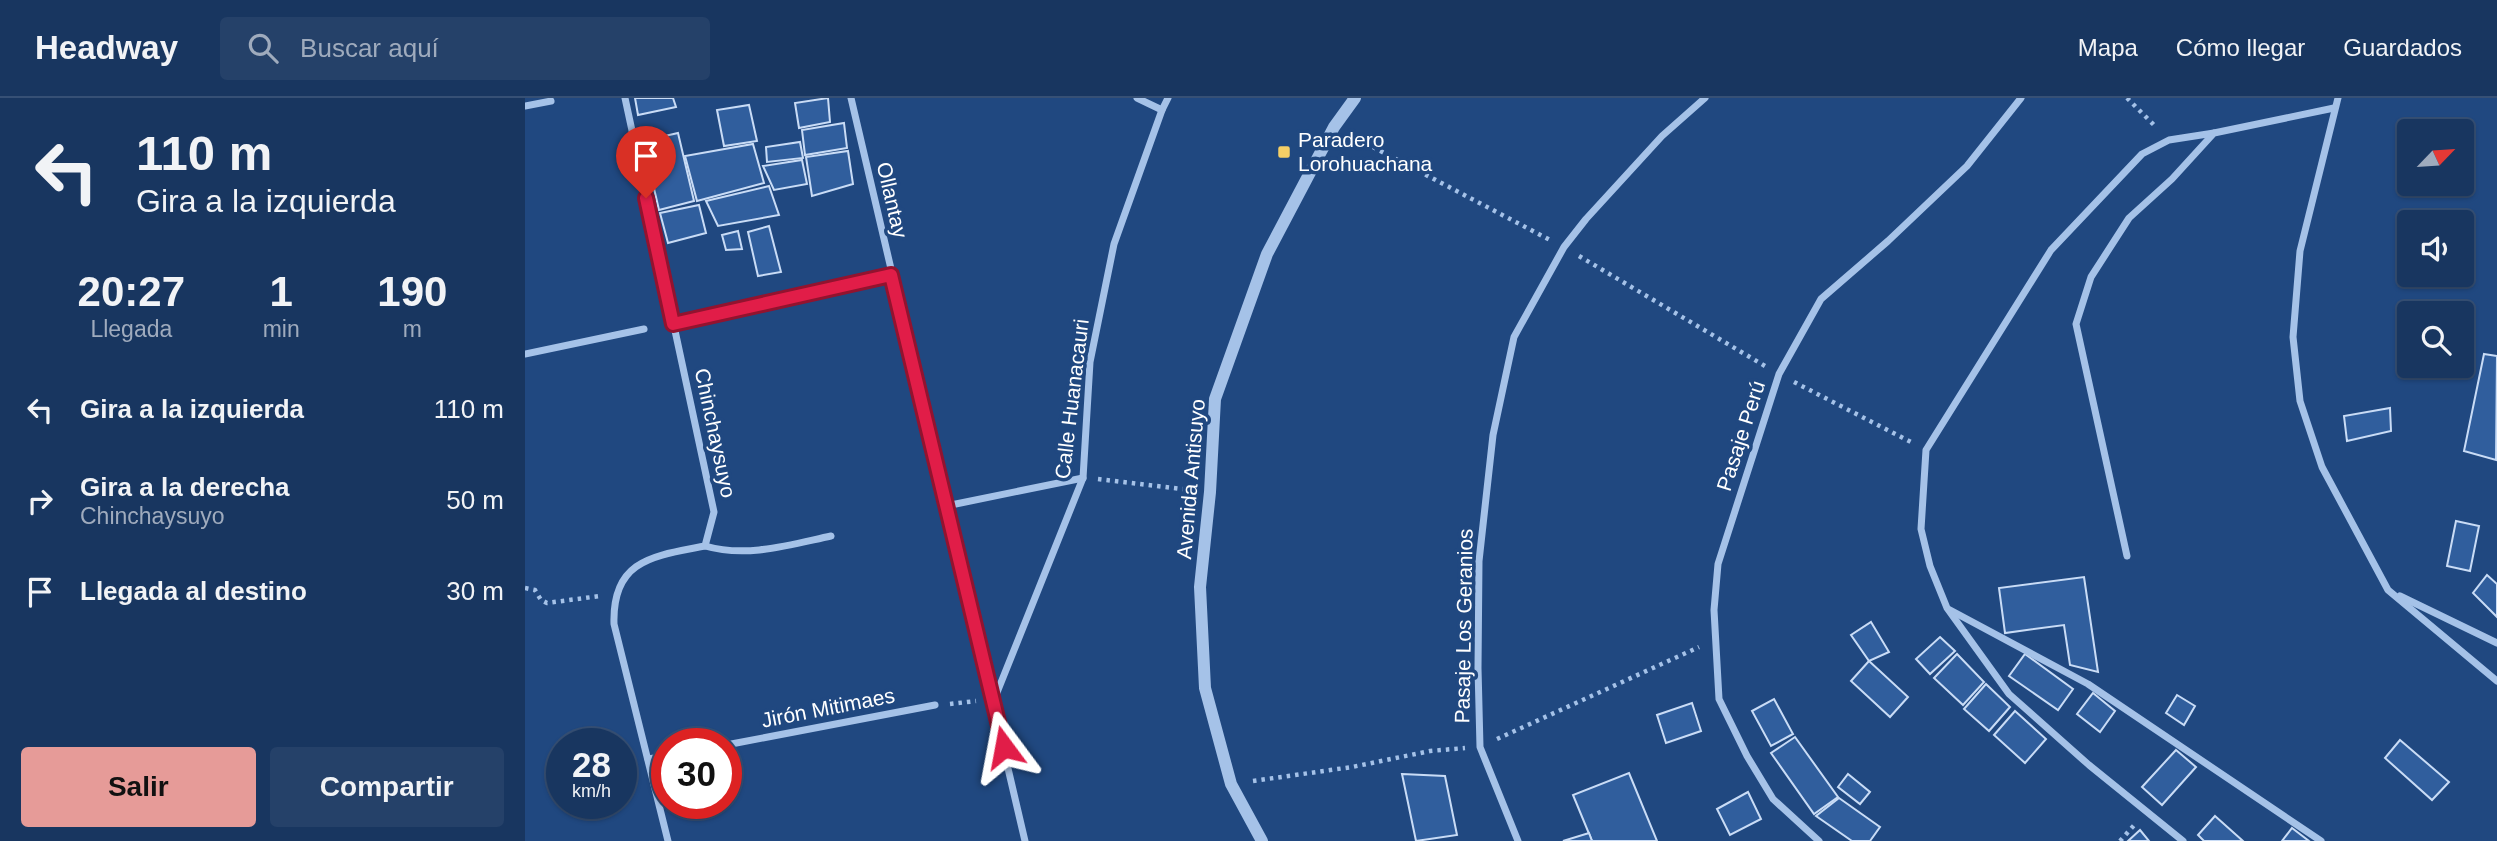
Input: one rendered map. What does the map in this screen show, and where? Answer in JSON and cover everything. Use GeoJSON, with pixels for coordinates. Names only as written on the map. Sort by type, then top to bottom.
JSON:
{"type":"FeatureCollection","features":[{"type":"Feature","properties":{"kind":"street","name":"Chinchaysuyo"},"geometry":{"type":"LineString","coordinates":[[625,98],[714,512],[705,546]]}},
{"type":"Feature","properties":{"kind":"street","name":"Ollantay"},"geometry":{"type":"LineString","coordinates":[[851,98],[1025,841]]}},
{"type":"Feature","properties":{"kind":"street"},"geometry":{"type":"LineString","coordinates":[[1137,98],[1161,110]]}},
{"type":"Feature","properties":{"kind":"street","name":"Calle Huanacauri"},"geometry":{"type":"LineString","coordinates":[[994,700],[1083,478],[1090,362],[1114,244],[1161,110],[1168,98]]}},
{"type":"Feature","properties":{"kind":"street","name":"Avenida Antisuyo"},"geometry":{"type":"LineString","coordinates":[[1262,841],[1231,784],[1205,688],[1200,587],[1210,492],[1215,399],[1267,254],[1334,127],[1355,98]]}},
{"type":"Feature","properties":{"kind":"street","name":"Pasaje Los Geranios"},"geometry":{"type":"LineString","coordinates":[[1518,841],[1480,747],[1478,668],[1479,561],[1493,435],[1514,337],[1564,247],[1662,136],[1705,98]]}},
{"type":"Feature","properties":{"kind":"street","name":"Pasaje Perú"},"geometry":{"type":"LineString","coordinates":[[1819,841],[1773,799],[1747,756],[1719,699],[1714,610],[1718,564],[1779,374],[1821,299],[1888,241],[1966,166],[2021,98]]}},
{"type":"Feature","properties":{"kind":"street"},"geometry":{"type":"LineString","coordinates":[[2338,98],[2300,251],[2293,337],[2300,401],[2322,467],[2388,590],[2497,681]]}},
{"type":"Feature","properties":{"kind":"street"},"geometry":{"type":"LineString","coordinates":[[525,106],[551,101]]}},
{"type":"Feature","properties":{"kind":"street"},"geometry":{"type":"LineString","coordinates":[[2183,841],[2089,765],[2008,694],[1947,608],[1930,565],[1921,529],[1926,450],[2051,250],[2142,154],[2169,140],[2334,108]]}},
{"type":"Feature","properties":{"kind":"street"},"geometry":{"type":"LineString","coordinates":[[2127,556],[2076,324],[2091,277],[2129,218],[2172,179],[2214,133]]}},
{"type":"Feature","properties":{"kind":"street"},"geometry":{"type":"LineString","coordinates":[[673,324],[891,275]]}},
{"type":"Feature","properties":{"kind":"street"},"geometry":{"type":"LineString","coordinates":[[525,354],[644,329]]}},
{"type":"Feature","properties":{"kind":"street"},"geometry":{"type":"LineString","coordinates":[[946,506],[1083,478]]}},
{"type":"Feature","properties":{"kind":"street"},"geometry":{"type":"LineString","coordinates":[[668,841],[614,624],[618,592],[630,571],[653,556],[705,546],[741,552],[831,536]]}},
{"type":"Feature","properties":{"kind":"street"},"geometry":{"type":"LineString","coordinates":[[2388,590],[2497,643]]}},
{"type":"Feature","properties":{"kind":"street"},"geometry":{"type":"LineString","coordinates":[[1947,608],[2088,684],[2321,841]]}},
{"type":"Feature","properties":{"kind":"street","name":"Jirón Mitimaes"},"geometry":{"type":"LineString","coordinates":[[742,742],[935,705]]}},
{"type":"Feature","properties":{"kind":"path"},"geometry":{"type":"LineString","coordinates":[[2127,98],[2169,140]]}},
{"type":"Feature","properties":{"kind":"path"},"geometry":{"type":"LineString","coordinates":[[1334,127],[1564,247],[1779,374],[1926,450]]}},
{"type":"Feature","properties":{"kind":"path"},"geometry":{"type":"LineString","coordinates":[[1083,478],[1210,492]]}},
{"type":"Feature","properties":{"kind":"path"},"geometry":{"type":"LineString","coordinates":[[525,588],[533,588],[541,600],[547,603],[618,592]]}},
{"type":"Feature","properties":{"kind":"path"},"geometry":{"type":"LineString","coordinates":[[1231,784],[1430,751],[1480,747],[1715,639]]}},
{"type":"Feature","properties":{"kind":"path"},"geometry":{"type":"LineString","coordinates":[[935,705],[994,700]]}},
{"type":"Feature","properties":{"kind":"building"},"geometry":{"type":"Polygon","coordinates":[[[635,98],[673,98],[676,107],[638,115],[635,98]]]}},
{"type":"Feature","properties":{"kind":"building"},"geometry":{"type":"Polygon","coordinates":[[[828,98],[830,122],[799,128],[795,103],[828,98]]]}},
{"type":"Feature","properties":{"kind":"building"},"geometry":{"type":"Polygon","coordinates":[[[749,105],[757,141],[724,146],[717,110],[749,105]]]}},
{"type":"Feature","properties":{"kind":"building"},"geometry":{"type":"Polygon","coordinates":[[[844,123],[847,148],[805,155],[802,130],[844,123]]]}},
{"type":"Feature","properties":{"kind":"building"},"geometry":{"type":"Polygon","coordinates":[[[678,133],[694,201],[659,210],[643,141],[678,133]]]}},
{"type":"Feature","properties":{"kind":"building"},"geometry":{"type":"Polygon","coordinates":[[[800,142],[803,158],[767,162],[766,147],[800,142]]]}},
{"type":"Feature","properties":{"kind":"building"},"geometry":{"type":"Polygon","coordinates":[[[753,144],[764,183],[697,201],[685,156],[753,144]]]}},
{"type":"Feature","properties":{"kind":"building"},"geometry":{"type":"Polygon","coordinates":[[[848,151],[853,184],[812,196],[806,157],[848,151]]]}},
{"type":"Feature","properties":{"kind":"building"},"geometry":{"type":"Polygon","coordinates":[[[802,160],[807,184],[774,190],[763,166],[802,160]]]}},
{"type":"Feature","properties":{"kind":"building"},"geometry":{"type":"Polygon","coordinates":[[[769,186],[779,215],[718,226],[706,201],[769,186]]]}},
{"type":"Feature","properties":{"kind":"building"},"geometry":{"type":"Polygon","coordinates":[[[699,205],[706,233],[668,243],[660,213],[699,205]]]}},
{"type":"Feature","properties":{"kind":"building"},"geometry":{"type":"Polygon","coordinates":[[[769,226],[781,272],[758,276],[748,232],[769,226]]]}},
{"type":"Feature","properties":{"kind":"building"},"geometry":{"type":"Polygon","coordinates":[[[738,231],[742,249],[726,250],[722,235],[738,231]]]}},
{"type":"Feature","properties":{"kind":"building"},"geometry":{"type":"Polygon","coordinates":[[[2484,354],[2497,356],[2496,460],[2464,451],[2484,354]]]}},
{"type":"Feature","properties":{"kind":"building"},"geometry":{"type":"Polygon","coordinates":[[[2390,408],[2391,431],[2347,441],[2344,416],[2390,408]]]}},
{"type":"Feature","properties":{"kind":"building"},"geometry":{"type":"Polygon","coordinates":[[[2456,521],[2479,526],[2470,571],[2447,566],[2456,521]]]}},
{"type":"Feature","properties":{"kind":"building"},"geometry":{"type":"Polygon","coordinates":[[[2487,575],[2497,584],[2497,617],[2473,593],[2487,575]]]}},
{"type":"Feature","properties":{"kind":"building"},"geometry":{"type":"Polygon","coordinates":[[[2084,577],[2098,672],[2070,665],[2064,625],[2005,633],[1999,588],[2084,577]]]}},
{"type":"Feature","properties":{"kind":"building"},"geometry":{"type":"Polygon","coordinates":[[[1871,622],[1889,652],[1869,661],[1851,635],[1871,622]]]}},
{"type":"Feature","properties":{"kind":"building"},"geometry":{"type":"Polygon","coordinates":[[[1940,637],[1955,651],[1930,674],[1916,659],[1940,637]]]}},
{"type":"Feature","properties":{"kind":"building"},"geometry":{"type":"Polygon","coordinates":[[[1957,654],[1984,682],[1963,705],[1934,678],[1957,654]]]}},
{"type":"Feature","properties":{"kind":"building"},"geometry":{"type":"Polygon","coordinates":[[[2025,654],[2073,689],[2058,710],[2009,676],[2025,654]]]}},
{"type":"Feature","properties":{"kind":"building"},"geometry":{"type":"Polygon","coordinates":[[[1869,661],[1908,697],[1890,717],[1851,681],[1869,661]]]}},
{"type":"Feature","properties":{"kind":"building"},"geometry":{"type":"Polygon","coordinates":[[[1986,684],[2010,707],[1989,731],[1964,709],[1986,684]]]}},
{"type":"Feature","properties":{"kind":"building"},"geometry":{"type":"Polygon","coordinates":[[[2093,693],[2115,711],[2100,732],[2077,714],[2093,693]]]}},
{"type":"Feature","properties":{"kind":"building"},"geometry":{"type":"Polygon","coordinates":[[[2177,695],[2195,706],[2184,725],[2166,713],[2177,695]]]}},
{"type":"Feature","properties":{"kind":"building"},"geometry":{"type":"Polygon","coordinates":[[[1774,699],[1793,734],[1771,746],[1752,711],[1774,699]]]}},
{"type":"Feature","properties":{"kind":"building"},"geometry":{"type":"Polygon","coordinates":[[[1692,703],[1701,731],[1666,743],[1657,715],[1692,703]]]}},
{"type":"Feature","properties":{"kind":"building"},"geometry":{"type":"Polygon","coordinates":[[[2015,711],[2046,739],[2025,763],[1994,735],[2015,711]]]}},
{"type":"Feature","properties":{"kind":"building"},"geometry":{"type":"Polygon","coordinates":[[[1795,737],[1838,797],[1814,814],[1771,753],[1795,737]]]}},
{"type":"Feature","properties":{"kind":"building"},"geometry":{"type":"Polygon","coordinates":[[[2400,740],[2449,782],[2432,800],[2385,758],[2400,740]]]}},
{"type":"Feature","properties":{"kind":"building"},"geometry":{"type":"Polygon","coordinates":[[[2176,750],[2196,767],[2162,805],[2142,787],[2176,750]]]}},
{"type":"Feature","properties":{"kind":"building"},"geometry":{"type":"Polygon","coordinates":[[[1629,773],[1657,841],[1592,841],[1573,795],[1629,773]]]}},
{"type":"Feature","properties":{"kind":"building"},"geometry":{"type":"Polygon","coordinates":[[[1402,774],[1445,776],[1457,835],[1416,841],[1402,774]]]}},
{"type":"Feature","properties":{"kind":"building"},"geometry":{"type":"Polygon","coordinates":[[[1848,774],[1870,792],[1860,804],[1838,787],[1848,774]]]}},
{"type":"Feature","properties":{"kind":"building"},"geometry":{"type":"Polygon","coordinates":[[[1748,792],[1761,819],[1730,835],[1717,809],[1748,792]]]}},
{"type":"Feature","properties":{"kind":"building"},"geometry":{"type":"Polygon","coordinates":[[[1839,798],[1880,827],[1870,841],[1852,841],[1816,816],[1839,798]]]}},
{"type":"Feature","properties":{"kind":"building"},"geometry":{"type":"Polygon","coordinates":[[[2215,816],[2243,841],[2204,841],[2198,835],[2215,816]]]}},
{"type":"Feature","properties":{"kind":"building"},"geometry":{"type":"Polygon","coordinates":[[[2292,828],[2309,841],[2282,841],[2292,828]]]}},
{"type":"Feature","properties":{"kind":"building"},"geometry":{"type":"Polygon","coordinates":[[[2140,830],[2149,841],[2128,841],[2140,830]]]}},
{"type":"Feature","properties":{"kind":"building"},"geometry":{"type":"Polygon","coordinates":[[[1589,833],[1592,841],[1563,841],[1589,833]]]}},
{"type":"Feature","properties":{"kind":"place","name":"Paradero Lorohuachana"},"geometry":{"type":"Point","coordinates":[1284,152]}},
{"type":"Feature","properties":{"kind":"route"},"geometry":{"type":"LineString","coordinates":[[646,198],[673,324],[891,275],[1004,747]]}}]}
